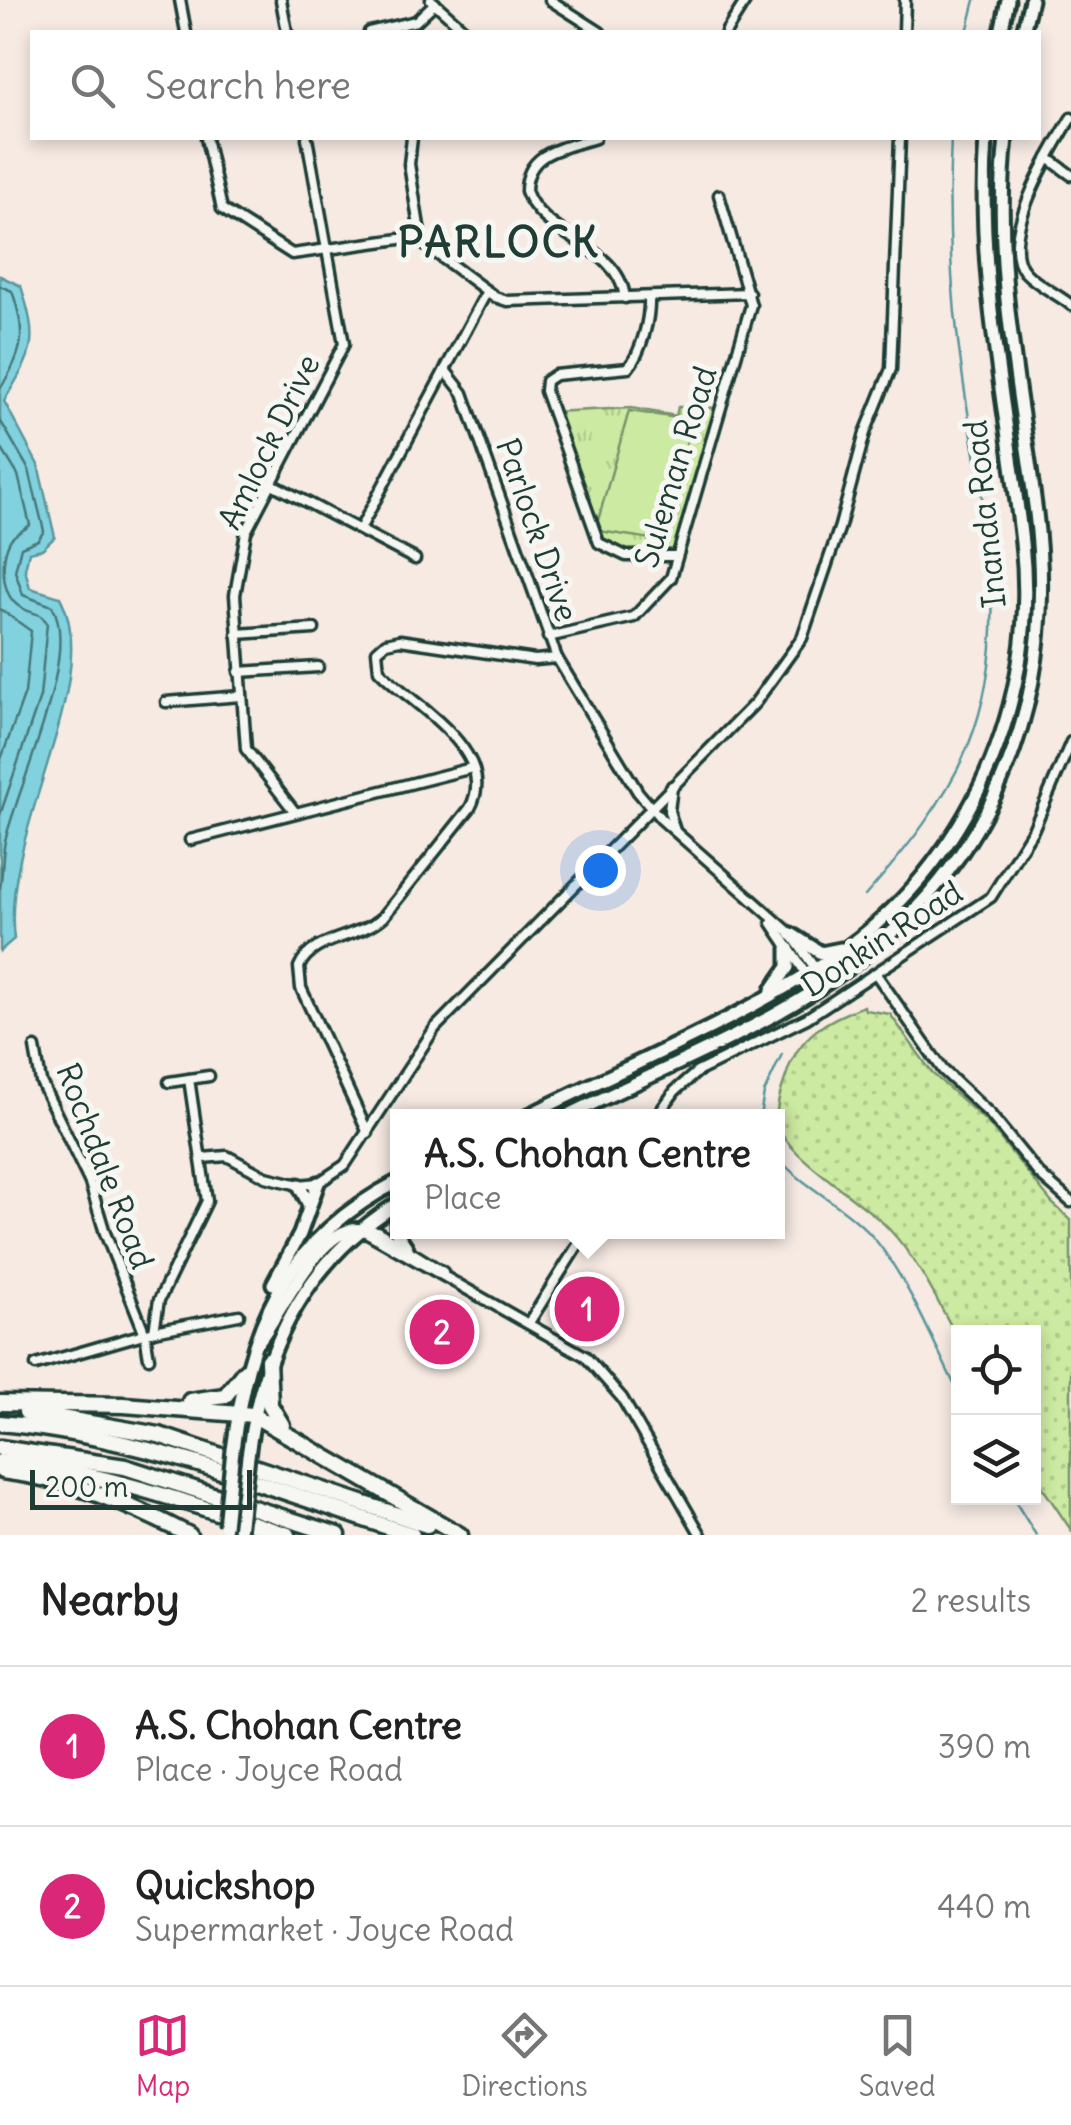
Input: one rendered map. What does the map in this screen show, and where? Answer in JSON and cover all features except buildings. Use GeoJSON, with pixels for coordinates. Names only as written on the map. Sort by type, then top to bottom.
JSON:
{"type":"FeatureCollection","features":[{"type":"Feature","properties":{"kind":"highway"},"geometry":{"type":"LineString","coordinates":[[268,1360],[270,1406],[290,1433]]}},
{"type":"Feature","properties":{"kind":"highway"},"geometry":{"type":"LineString","coordinates":[[0,1406],[217,1399],[233,1390],[245,1371]]}},
{"type":"Feature","properties":{"kind":"highway"},"geometry":{"type":"LineString","coordinates":[[124,1405],[246,1414],[290,1433],[458,1535]]}},
{"type":"Feature","properties":{"kind":"highway"},"geometry":{"type":"LineString","coordinates":[[0,1406],[101,1422],[159,1436],[458,1535]]}},
{"type":"Feature","properties":{"kind":"highway"},"geometry":{"type":"LineString","coordinates":[[0,1424],[71,1431],[146,1448],[412,1535]]}},
{"type":"Feature","properties":{"kind":"highway"},"geometry":{"type":"LineString","coordinates":[[0,1448],[46,1451],[126,1467],[338,1535]]}},
{"type":"Feature","properties":{"kind":"highway"},"geometry":{"type":"LineString","coordinates":[[0,1462],[114,1481],[288,1535]]}},
{"type":"Feature","properties":{"kind":"highway"},"geometry":{"type":"LineString","coordinates":[[0,1471],[62,1482],[114,1499],[189,1535]]}},
{"type":"Feature","properties":{"kind":"main road"},"geometry":{"type":"LineString","coordinates":[[1001,30],[1008,0]]}},
{"type":"Feature","properties":{"kind":"main road"},"geometry":{"type":"LineString","coordinates":[[1024,30],[1031,0]]}},
{"type":"Feature","properties":{"kind":"main road","name":"Inanda Road"},"geometry":{"type":"LineString","coordinates":[[541,1109],[812,972],[848,947],[902,901],[957,830],[994,756],[1020,664],[1024,571],[988,311],[982,214],[986,140]]}},
{"type":"Feature","properties":{"kind":"main road","name":"Inanda Road"},"geometry":{"type":"LineString","coordinates":[[580,1109],[822,987],[921,905],[969,843],[1009,764],[1032,690],[1042,581],[1007,322],[1002,210],[1006,140]]}},
{"type":"Feature","properties":{"kind":"main road"},"geometry":{"type":"LineString","coordinates":[[791,934],[822,953],[848,947]]}},
{"type":"Feature","properties":{"kind":"main road"},"geometry":{"type":"LineString","coordinates":[[766,996],[784,975],[788,948]]}},
{"type":"Feature","properties":{"kind":"main road"},"geometry":{"type":"LineString","coordinates":[[239,1533],[248,1456],[245,1371],[262,1304],[300,1234],[318,1183]]}},
{"type":"Feature","properties":{"kind":"main road"},"geometry":{"type":"LineString","coordinates":[[298,1185],[309,1205]]}},
{"type":"Feature","properties":{"kind":"main road"},"geometry":{"type":"LineString","coordinates":[[252,1348],[272,1300],[291,1268],[328,1227],[390,1186]]}},
{"type":"Feature","properties":{"kind":"main road"},"geometry":{"type":"LineString","coordinates":[[362,1230],[358,1216],[364,1200]]}},
{"type":"Feature","properties":{"kind":"main road"},"geometry":{"type":"LineString","coordinates":[[224,1530],[234,1450],[268,1360],[300,1299],[362,1230],[390,1209]]}},
{"type":"Feature","properties":{"kind":"main road"},"geometry":{"type":"LineString","coordinates":[[252,1348],[308,1266],[344,1232],[362,1230]]}},
{"type":"Feature","properties":{"kind":"main road"},"geometry":{"type":"LineString","coordinates":[[401,1239],[406,1248]]}},
{"type":"Feature","properties":{"kind":"street"},"geometry":{"type":"LineString","coordinates":[[180,0],[186,30]]}},
{"type":"Feature","properties":{"kind":"street"},"geometry":{"type":"LineString","coordinates":[[280,0],[287,30]]}},
{"type":"Feature","properties":{"kind":"street"},"geometry":{"type":"LineString","coordinates":[[550,0],[597,30]]}},
{"type":"Feature","properties":{"kind":"street"},"geometry":{"type":"LineString","coordinates":[[727,30],[746,0]]}},
{"type":"Feature","properties":{"kind":"street"},"geometry":{"type":"LineString","coordinates":[[904,30],[905,0]]}},
{"type":"Feature","properties":{"kind":"street"},"geometry":{"type":"LineString","coordinates":[[378,30],[416,21],[433,2],[464,30]]}},
{"type":"Feature","properties":{"kind":"street"},"geometry":{"type":"LineString","coordinates":[[1071,118],[1027,200],[1021,263],[1030,276],[1071,305]]}},
{"type":"Feature","properties":{"kind":"street"},"geometry":{"type":"LineString","coordinates":[[206,140],[222,209],[286,252],[328,250],[408,237],[421,240],[487,291],[514,301],[749,293],[718,195]]}},
{"type":"Feature","properties":{"kind":"street","name":"Amlock Drive"},"geometry":{"type":"LineString","coordinates":[[295,812],[246,749],[236,582],[246,532],[344,344],[307,140]]}},
{"type":"Feature","properties":{"kind":"street"},"geometry":{"type":"LineString","coordinates":[[412,140],[409,164],[421,240]]}},
{"type":"Feature","properties":{"kind":"street"},"geometry":{"type":"LineString","coordinates":[[589,140],[537,158],[529,171],[526,191],[540,213],[620,274],[625,298]]}},
{"type":"Feature","properties":{"kind":"street"},"geometry":{"type":"LineString","coordinates":[[202,1158],[227,1156],[266,1177],[298,1185],[318,1183],[345,1165],[435,1028],[776,679],[809,618],[865,433],[893,362],[900,140]]}},
{"type":"Feature","properties":{"kind":"street"},"geometry":{"type":"LineString","coordinates":[[1048,158],[1071,175]]}},
{"type":"Feature","properties":{"kind":"street"},"geometry":{"type":"LineString","coordinates":[[360,529],[487,291]]}},
{"type":"Feature","properties":{"kind":"street","name":"Suleman Road"},"geometry":{"type":"LineString","coordinates":[[548,637],[634,617],[665,588],[748,315],[749,293]]}},
{"type":"Feature","properties":{"kind":"street"},"geometry":{"type":"LineString","coordinates":[[648,296],[649,312],[635,360],[628,368],[555,374],[546,381],[545,391],[598,542],[626,556],[676,556]]}},
{"type":"Feature","properties":{"kind":"street","name":"Parlock Drive"},"geometry":{"type":"LineString","coordinates":[[445,370],[460,385],[557,658],[650,809],[791,934],[822,987]]}},
{"type":"Feature","properties":{"kind":"street"},"geometry":{"type":"LineString","coordinates":[[272,484],[415,559]]}},
{"type":"Feature","properties":{"kind":"street"},"geometry":{"type":"LineString","coordinates":[[237,634],[314,629]]}},
{"type":"Feature","properties":{"kind":"street"},"geometry":{"type":"LineString","coordinates":[[368,1133],[301,988],[299,967],[310,951],[366,930],[384,916],[470,808],[476,791],[472,768],[456,740],[379,670],[376,658],[380,646],[400,640],[535,660],[557,658]]}},
{"type":"Feature","properties":{"kind":"street"},"geometry":{"type":"LineString","coordinates":[[240,672],[318,667]]}},
{"type":"Feature","properties":{"kind":"street"},"geometry":{"type":"LineString","coordinates":[[166,702],[241,696]]}},
{"type":"Feature","properties":{"kind":"street","name":"Donkin Road"},"geometry":{"type":"LineString","coordinates":[[662,1109],[675,1090],[696,1072],[773,1038],[991,897],[1038,820],[1071,742]]}},
{"type":"Feature","properties":{"kind":"street"},"geometry":{"type":"LineString","coordinates":[[190,840],[472,768]]}},
{"type":"Feature","properties":{"kind":"street"},"geometry":{"type":"LineString","coordinates":[[672,786],[670,811],[675,832]]}},
{"type":"Feature","properties":{"kind":"street","name":"Parlock Drive"},"geometry":{"type":"LineString","coordinates":[[766,914],[788,948],[812,972]]}},
{"type":"Feature","properties":{"kind":"street"},"geometry":{"type":"LineString","coordinates":[[876,974],[943,1070],[990,1114],[1040,1174],[1071,1202]]}},
{"type":"Feature","properties":{"kind":"street","name":"Rochdale Road"},"geometry":{"type":"LineString","coordinates":[[34,1048],[41,1082],[90,1182],[104,1233],[149,1333],[149,1358]]}},
{"type":"Feature","properties":{"kind":"street"},"geometry":{"type":"LineString","coordinates":[[169,1082],[209,1076]]}},
{"type":"Feature","properties":{"kind":"street"},"geometry":{"type":"LineString","coordinates":[[149,1333],[159,1300],[206,1206],[188,1079]]}},
{"type":"Feature","properties":{"kind":"street"},"geometry":{"type":"LineString","coordinates":[[362,1230],[377,1231],[390,1239]]}},
{"type":"Feature","properties":{"kind":"street"},"geometry":{"type":"LineString","coordinates":[[362,1230],[427,1270],[450,1278]]}},
{"type":"Feature","properties":{"kind":"street"},"geometry":{"type":"LineString","coordinates":[[391,1239],[450,1278],[572,1346],[608,1379],[701,1535]]}},
{"type":"Feature","properties":{"kind":"street"},"geometry":{"type":"LineString","coordinates":[[530,1321],[582,1239]]}},
{"type":"Feature","properties":{"kind":"street"},"geometry":{"type":"LineString","coordinates":[[36,1365],[149,1333],[239,1315]]}},
{"type":"Feature","properties":{"kind":"green space"},"geometry":{"type":"Polygon","coordinates":[[[678,407],[720,408],[676,555],[623,552],[599,540],[552,412],[631,408],[676,416],[678,407]]]}},
{"type":"Feature","properties":{"kind":"green space"},"geometry":{"type":"Polygon","coordinates":[[[629,411],[692,420],[665,531],[651,539],[599,531],[597,524],[629,411]]]}},
{"type":"Feature","properties":{"kind":"green space"},"geometry":{"type":"Polygon","coordinates":[[[864,1006],[865,1010],[890,1014],[933,1074],[987,1122],[1052,1203],[1071,1220],[1071,1530],[1041,1485],[1041,1325],[951,1326],[927,1282],[889,1229],[785,1138],[785,1109],[778,1109],[792,1060],[807,1039],[827,1023],[864,1006]]]}},
{"type":"Feature","properties":{"kind":"water"},"geometry":{"type":"Polygon","coordinates":[[[0,276],[21,286],[31,335],[27,358],[4,401],[38,465],[55,537],[42,549],[29,552],[25,569],[30,588],[60,597],[70,632],[70,671],[62,714],[22,852],[14,897],[14,939],[0,951],[0,276]]]}},
{"type":"Feature","properties":{"kind":"waterway"},"geometry":{"type":"LineString","coordinates":[[968,30],[975,0]]}},
{"type":"Feature","properties":{"kind":"waterway"},"geometry":{"type":"LineString","coordinates":[[865,896],[923,825],[959,766],[983,701],[990,655],[990,563],[953,289],[951,140]]}},
{"type":"Feature","properties":{"kind":"waterway"},"geometry":{"type":"LineString","coordinates":[[761,1109],[764,1093],[782,1054]]}},
{"type":"Feature","properties":{"kind":"waterway"},"geometry":{"type":"LineString","coordinates":[[785,1164],[877,1242],[911,1295],[951,1378]]}},
{"type":"Feature","properties":{"kind":"waterway"},"geometry":{"type":"LineString","coordinates":[[1017,1505],[1036,1535]]}},
{"type":"Feature","properties":{"kind":"place","name":"A.S. Chohan Centre"},"geometry":{"type":"Point","coordinates":[587,1309]}},
{"type":"Feature","properties":{"kind":"place","name":"Quickshop"},"geometry":{"type":"Point","coordinates":[442,1332]}},
{"type":"Feature","properties":{"kind":"district","name":"PARLOCK"},"geometry":{"type":"Point","coordinates":[499,242]}}]}
